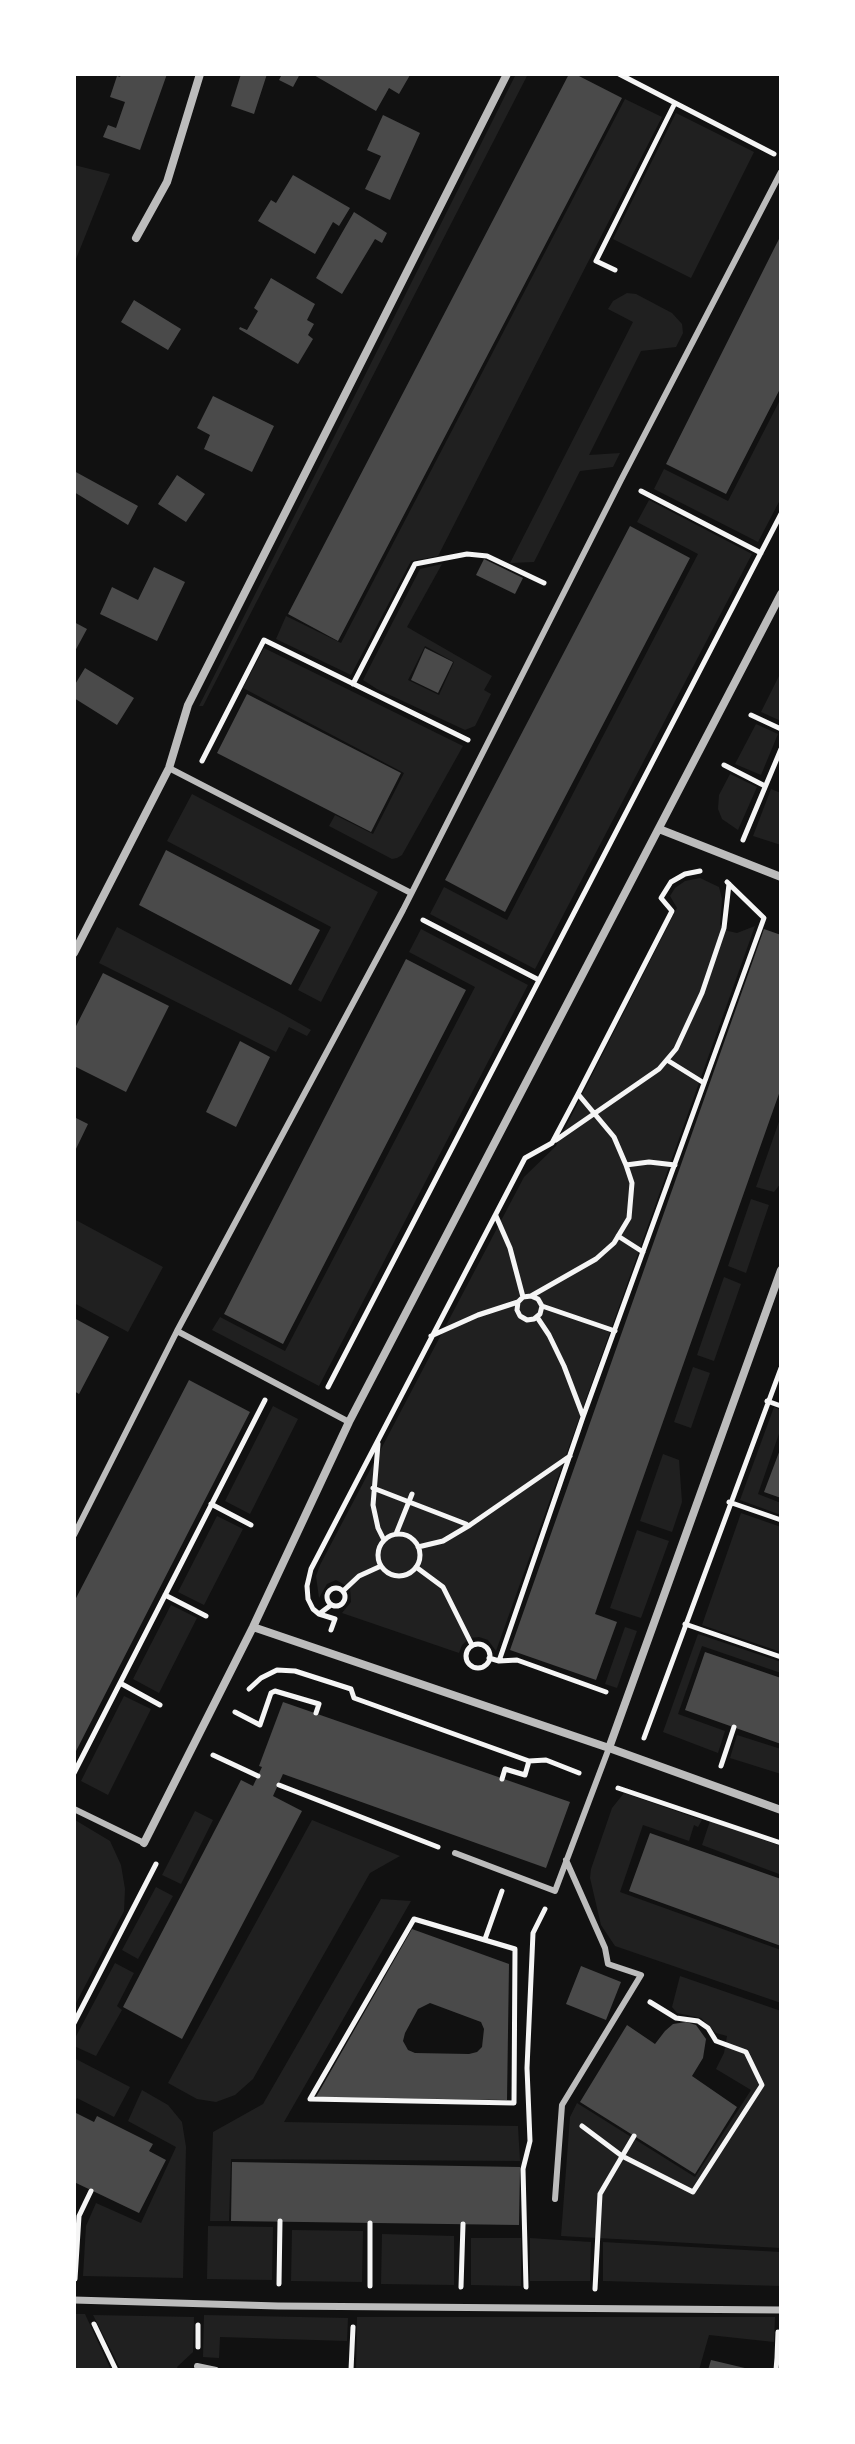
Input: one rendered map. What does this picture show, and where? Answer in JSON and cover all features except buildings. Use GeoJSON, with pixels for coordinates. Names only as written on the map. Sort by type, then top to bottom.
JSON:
{"type":"FeatureCollection","features":[{"type":"Feature","properties":{"kind":"street"},"geometry":{"type":"LineString","coordinates":[[136,238],[167,182],[200,74]]}},
{"type":"Feature","properties":{"kind":"street"},"geometry":{"type":"LineString","coordinates":[[74,953],[169,768],[188,705],[507,74]]}},
{"type":"Feature","properties":{"kind":"street"},"geometry":{"type":"LineString","coordinates":[[144,1843],[253,1627],[349,1422],[781,594]]}},
{"type":"Feature","properties":{"kind":"street"},"geometry":{"type":"LineString","coordinates":[[659,829],[781,877]]}},
{"type":"Feature","properties":{"kind":"street"},"geometry":{"type":"LineString","coordinates":[[609,1748],[781,1270]]}},
{"type":"Feature","properties":{"kind":"street"},"geometry":{"type":"LineString","coordinates":[[253,1627],[781,1810]]}},
{"type":"Feature","properties":{"kind":"street"},"geometry":{"type":"LineString","coordinates":[[74,2300],[278,2306],[780,2310]]}},
{"type":"Feature","properties":{"kind":"lane"},"geometry":{"type":"LineString","coordinates":[[74,1535],[177,1331],[403,910],[781,172]]}},
{"type":"Feature","properties":{"kind":"lane"},"geometry":{"type":"LineString","coordinates":[[169,768],[411,893]]}},
{"type":"Feature","properties":{"kind":"lane"},"geometry":{"type":"LineString","coordinates":[[177,1331],[349,1422]]}},
{"type":"Feature","properties":{"kind":"lane"},"geometry":{"type":"LineString","coordinates":[[455,1853],[555,1891],[609,1748]]}},
{"type":"Feature","properties":{"kind":"lane"},"geometry":{"type":"LineString","coordinates":[[74,1809],[144,1843]]}},
{"type":"Feature","properties":{"kind":"lane"},"geometry":{"type":"LineString","coordinates":[[555,2199],[562,2105],[641,1975],[608,1964],[605,1948],[566,1860]]}},
{"type":"Feature","properties":{"kind":"lane"},"geometry":{"type":"LineString","coordinates":[[197,2366],[216,2370]]}},
{"type":"Feature","properties":{"kind":"path"},"geometry":{"type":"LineString","coordinates":[[619,74],[781,157]]}},
{"type":"Feature","properties":{"kind":"path"},"geometry":{"type":"LineString","coordinates":[[615,270],[596,261],[675,103]]}},
{"type":"Feature","properties":{"kind":"path"},"geometry":{"type":"LineString","coordinates":[[621,480],[761,553]]}},
{"type":"Feature","properties":{"kind":"path"},"geometry":{"type":"LineString","coordinates":[[318,1406],[781,514]]}},
{"type":"Feature","properties":{"kind":"path"},"geometry":{"type":"LineString","coordinates":[[353,684],[415,564],[467,554],[487,556],[564,593]]}},
{"type":"Feature","properties":{"kind":"path"},"geometry":{"type":"LineString","coordinates":[[192,779],[264,640],[485,748]]}},
{"type":"Feature","properties":{"kind":"path"},"geometry":{"type":"LineString","coordinates":[[751,715],[781,729]]}},
{"type":"Feature","properties":{"kind":"path"},"geometry":{"type":"LineString","coordinates":[[742,840],[781,749]]}},
{"type":"Feature","properties":{"kind":"path"},"geometry":{"type":"LineString","coordinates":[[724,765],[765,786]]}},
{"type":"Feature","properties":{"kind":"path"},"geometry":{"type":"LineString","coordinates":[[552,1143],[672,911],[661,898],[671,882],[685,874],[701,871],[713,876]]}},
{"type":"Feature","properties":{"kind":"path"},"geometry":{"type":"LineString","coordinates":[[343,1591],[345,1602],[339,1606],[331,1605],[319,1614],[308,1599],[311,1569],[525,1158],[552,1143],[659,1069],[676,1049],[702,993],[724,928],[727,882],[764,918],[583,1417],[499,1661]]}},
{"type":"Feature","properties":{"kind":"path"},"geometry":{"type":"LineString","coordinates":[[403,910],[539,980]]}},
{"type":"Feature","properties":{"kind":"path"},"geometry":{"type":"LineString","coordinates":[[667,1060],[704,1083]]}},
{"type":"Feature","properties":{"kind":"path"},"geometry":{"type":"LineString","coordinates":[[430,1336],[531,1296],[596,1259],[618,1236],[629,1218],[632,1183],[614,1137],[578,1094]]}},
{"type":"Feature","properties":{"kind":"path"},"geometry":{"type":"LineString","coordinates":[[626,1165],[649,1162],[675,1165]]}},
{"type":"Feature","properties":{"kind":"path"},"geometry":{"type":"LineString","coordinates":[[495,1215],[510,1248],[521,1299],[517,1310],[520,1316],[527,1320],[537,1317],[542,1306]]}},
{"type":"Feature","properties":{"kind":"path"},"geometry":{"type":"LineString","coordinates":[[618,1236],[643,1252]]}},
{"type":"Feature","properties":{"kind":"path"},"geometry":{"type":"LineString","coordinates":[[531,1296],[538,1299],[542,1306],[615,1331]]}},
{"type":"Feature","properties":{"kind":"path"},"geometry":{"type":"LineString","coordinates":[[537,1317],[559,1356],[583,1417]]}},
{"type":"Feature","properties":{"kind":"path"},"geometry":{"type":"LineString","coordinates":[[637,1758],[781,1368]]}},
{"type":"Feature","properties":{"kind":"path"},"geometry":{"type":"LineString","coordinates":[[74,1773],[258,1413]]}},
{"type":"Feature","properties":{"kind":"path"},"geometry":{"type":"LineString","coordinates":[[378,1439],[373,1488],[375,1517],[384,1540]]}},
{"type":"Feature","properties":{"kind":"path"},"geometry":{"type":"LineString","coordinates":[[418,1547],[443,1541],[470,1525],[570,1456]]}},
{"type":"Feature","properties":{"kind":"path"},"geometry":{"type":"LineString","coordinates":[[373,1488],[466,1524]]}},
{"type":"Feature","properties":{"kind":"path"},"geometry":{"type":"LineString","coordinates":[[701,1493],[781,1520]]}},
{"type":"Feature","properties":{"kind":"path"},"geometry":{"type":"LineString","coordinates":[[396,1534],[412,1494]]}},
{"type":"Feature","properties":{"kind":"path"},"geometry":{"type":"LineString","coordinates":[[211,1504],[251,1525]]}},
{"type":"Feature","properties":{"kind":"path"},"geometry":{"type":"LineString","coordinates":[[396,1534],[409,1537],[418,1547],[419,1561],[411,1572],[391,1575],[381,1566],[378,1552],[384,1540],[396,1534]]}},
{"type":"Feature","properties":{"kind":"path"},"geometry":{"type":"LineString","coordinates":[[343,1591],[359,1576],[381,1566]]}},
{"type":"Feature","properties":{"kind":"path"},"geometry":{"type":"LineString","coordinates":[[416,1567],[443,1587],[472,1645]]}},
{"type":"Feature","properties":{"kind":"path"},"geometry":{"type":"LineString","coordinates":[[331,1605],[327,1597],[330,1591],[338,1588],[343,1591]]}},
{"type":"Feature","properties":{"kind":"path"},"geometry":{"type":"LineString","coordinates":[[165,1595],[206,1616]]}},
{"type":"Feature","properties":{"kind":"path"},"geometry":{"type":"LineString","coordinates":[[657,1615],[781,1657]]}},
{"type":"Feature","properties":{"kind":"path"},"geometry":{"type":"LineString","coordinates":[[472,1645],[486,1647],[489,1658]]}},
{"type":"Feature","properties":{"kind":"path"},"geometry":{"type":"LineString","coordinates":[[472,1645],[466,1655],[471,1665],[482,1667],[489,1658]]}},
{"type":"Feature","properties":{"kind":"path"},"geometry":{"type":"LineString","coordinates":[[489,1658],[517,1660],[655,1710]]}},
{"type":"Feature","properties":{"kind":"path"},"geometry":{"type":"LineString","coordinates":[[247,1691],[261,1678],[277,1670],[295,1671],[351,1689],[354,1698],[529,1761],[546,1760],[595,1780],[781,1843]]}},
{"type":"Feature","properties":{"kind":"path"},"geometry":{"type":"LineString","coordinates":[[120,1683],[160,1705]]}},
{"type":"Feature","properties":{"kind":"path"},"geometry":{"type":"LineString","coordinates":[[235,1712],[260,1725],[271,1693],[275,1691],[319,1704],[316,1713]]}},
{"type":"Feature","properties":{"kind":"path"},"geometry":{"type":"LineString","coordinates":[[229,1723],[241,1702]]}},
{"type":"Feature","properties":{"kind":"path"},"geometry":{"type":"LineString","coordinates":[[714,1785],[734,1727]]}},
{"type":"Feature","properties":{"kind":"path"},"geometry":{"type":"LineString","coordinates":[[218,1744],[213,1755],[258,1776]]}},
{"type":"Feature","properties":{"kind":"path"},"geometry":{"type":"LineString","coordinates":[[502,1779],[505,1769],[525,1775],[529,1761]]}},
{"type":"Feature","properties":{"kind":"path"},"geometry":{"type":"LineString","coordinates":[[279,1785],[421,1840]]}},
{"type":"Feature","properties":{"kind":"path"},"geometry":{"type":"LineString","coordinates":[[74,2023],[162,1854]]}},
{"type":"Feature","properties":{"kind":"path"},"geometry":{"type":"LineString","coordinates":[[485,1939],[508,1873]]}},
{"type":"Feature","properties":{"kind":"path"},"geometry":{"type":"LineString","coordinates":[[526,2289],[523,2169],[530,2141],[527,2068],[533,1933],[555,1891]]}},
{"type":"Feature","properties":{"kind":"path"},"geometry":{"type":"LineString","coordinates":[[414,1919],[485,1939],[515,1949],[514,2103],[310,2099],[414,1919]]}},
{"type":"Feature","properties":{"kind":"path"},"geometry":{"type":"LineString","coordinates":[[562,2105],[586,2130],[622,2156],[693,2192],[762,2085],[746,2052],[716,2041],[708,2028],[698,2021],[676,2018],[631,1991]]}},
{"type":"Feature","properties":{"kind":"path"},"geometry":{"type":"LineString","coordinates":[[595,2308],[600,2194],[634,2136]]}},
{"type":"Feature","properties":{"kind":"path"},"geometry":{"type":"LineString","coordinates":[[75,2288],[79,2216],[91,2191]]}},
{"type":"Feature","properties":{"kind":"path"},"geometry":{"type":"LineString","coordinates":[[278,2306],[280,2221]]}},
{"type":"Feature","properties":{"kind":"path"},"geometry":{"type":"LineString","coordinates":[[369,2307],[370,2223]]}},
{"type":"Feature","properties":{"kind":"path"},"geometry":{"type":"LineString","coordinates":[[461,2308],[463,2224]]}},
{"type":"Feature","properties":{"kind":"path"},"geometry":{"type":"LineString","coordinates":[[84,2301],[116,2370]]}},
{"type":"Feature","properties":{"kind":"path"},"geometry":{"type":"LineString","coordinates":[[197,2366],[199,2304]]}},
{"type":"Feature","properties":{"kind":"path"},"geometry":{"type":"LineString","coordinates":[[351,2370],[354,2307]]}},
{"type":"Feature","properties":{"kind":"path"},"geometry":{"type":"LineString","coordinates":[[776,2370],[780,2310]]}},
{"type":"Feature","properties":{"kind":"shaded area"},"geometry":{"type":"Polygon","coordinates":[[[516,74],[528,74],[203,706],[199,706],[516,74]]]}},
{"type":"Feature","properties":{"kind":"shaded area"},"geometry":{"type":"Polygon","coordinates":[[[625,99],[662,117],[438,556],[411,561],[351,675],[276,639],[286,616],[341,643],[625,99]]]}},
{"type":"Feature","properties":{"kind":"shaded area"},"geometry":{"type":"Polygon","coordinates":[[[676,113],[754,152],[691,278],[613,239],[676,113]]]}},
{"type":"Feature","properties":{"kind":"shaded area"},"geometry":{"type":"Polygon","coordinates":[[[74,165],[110,174],[74,264],[74,165]]]}},
{"type":"Feature","properties":{"kind":"shaded area"},"geometry":{"type":"Polygon","coordinates":[[[627,293],[636,294],[672,313],[682,324],[683,333],[676,347],[641,351],[589,455],[620,453],[613,467],[580,471],[534,562],[510,563],[633,322],[608,309],[613,301],[627,293]]]}},
{"type":"Feature","properties":{"kind":"shaded area"},"geometry":{"type":"Polygon","coordinates":[[[781,398],[781,498],[758,542],[654,489],[664,469],[728,501],[781,398]]]}},
{"type":"Feature","properties":{"kind":"shaded area"},"geometry":{"type":"Polygon","coordinates":[[[649,500],[752,554],[535,969],[430,914],[444,887],[507,920],[698,554],[637,522],[649,500]]]}},
{"type":"Feature","properties":{"kind":"shaded area"},"geometry":{"type":"Polygon","coordinates":[[[442,564],[407,627],[492,676],[484,690],[491,694],[475,726],[465,730],[363,680],[420,569],[442,564]],[[425,646],[408,680],[439,695],[454,662],[425,646]]]}},
{"type":"Feature","properties":{"kind":"shaded area"},"geometry":{"type":"Polygon","coordinates":[[[264,648],[463,746],[402,855],[392,859],[329,826],[335,815],[373,834],[404,773],[243,688],[264,648]]]}},
{"type":"Feature","properties":{"kind":"shaded area"},"geometry":{"type":"Polygon","coordinates":[[[781,672],[781,721],[761,712],[781,672]]]}},
{"type":"Feature","properties":{"kind":"shaded area"},"geometry":{"type":"Polygon","coordinates":[[[756,724],[778,734],[761,775],[735,764],[756,724]]]}},
{"type":"Feature","properties":{"kind":"shaded area"},"geometry":{"type":"Polygon","coordinates":[[[730,774],[757,787],[738,830],[722,819],[718,809],[719,795],[730,774]]]}},
{"type":"Feature","properties":{"kind":"shaded area"},"geometry":{"type":"Polygon","coordinates":[[[771,789],[781,793],[781,845],[753,836],[771,789]]]}},
{"type":"Feature","properties":{"kind":"shaded area"},"geometry":{"type":"Polygon","coordinates":[[[192,794],[378,892],[321,1002],[298,990],[331,927],[167,841],[192,794]]]}},
{"type":"Feature","properties":{"kind":"shaded area"},"geometry":{"type":"Polygon","coordinates":[[[700,878],[719,887],[722,899],[720,925],[737,933],[755,926],[496,1651],[488,1640],[479,1637],[470,1638],[459,1653],[342,1613],[351,1602],[350,1588],[336,1580],[327,1584],[319,1598],[316,1576],[320,1565],[524,1177],[556,1146],[677,908],[670,896],[685,881],[700,878]]]}},
{"type":"Feature","properties":{"kind":"shaded area"},"geometry":{"type":"Polygon","coordinates":[[[117,927],[311,1030],[307,1036],[289,1027],[276,1052],[99,963],[117,927]]]}},
{"type":"Feature","properties":{"kind":"shaded area"},"geometry":{"type":"Polygon","coordinates":[[[421,929],[528,985],[319,1386],[212,1330],[220,1317],[285,1351],[475,987],[409,952],[421,929]]]}},
{"type":"Feature","properties":{"kind":"shaded area"},"geometry":{"type":"Polygon","coordinates":[[[781,1116],[781,1183],[774,1192],[756,1187],[781,1116]]]}},
{"type":"Feature","properties":{"kind":"shaded area"},"geometry":{"type":"Polygon","coordinates":[[[751,1199],[769,1205],[746,1273],[728,1266],[751,1199]]]}},
{"type":"Feature","properties":{"kind":"shaded area"},"geometry":{"type":"Polygon","coordinates":[[[74,1219],[163,1267],[128,1332],[74,1303],[74,1219]]]}},
{"type":"Feature","properties":{"kind":"shaded area"},"geometry":{"type":"Polygon","coordinates":[[[724,1277],[741,1284],[714,1361],[697,1355],[724,1277]]]}},
{"type":"Feature","properties":{"kind":"shaded area"},"geometry":{"type":"Polygon","coordinates":[[[693,1367],[710,1373],[691,1428],[674,1422],[693,1367]]]}},
{"type":"Feature","properties":{"kind":"shaded area"},"geometry":{"type":"Polygon","coordinates":[[[273,1406],[298,1419],[250,1514],[225,1501],[273,1406]]]}},
{"type":"Feature","properties":{"kind":"shaded area"},"geometry":{"type":"Polygon","coordinates":[[[774,1407],[781,1410],[781,1428],[758,1494],[781,1503],[781,1515],[740,1500],[774,1407]]]}},
{"type":"Feature","properties":{"kind":"shaded area"},"geometry":{"type":"Polygon","coordinates":[[[663,1454],[679,1460],[682,1502],[672,1532],[640,1521],[663,1454]]]}},
{"type":"Feature","properties":{"kind":"shaded area"},"geometry":{"type":"Polygon","coordinates":[[[741,1513],[781,1527],[781,1652],[702,1625],[741,1513]]]}},
{"type":"Feature","properties":{"kind":"shaded area"},"geometry":{"type":"Polygon","coordinates":[[[217,1516],[243,1529],[204,1605],[178,1592],[217,1516]]]}},
{"type":"Feature","properties":{"kind":"shaded area"},"geometry":{"type":"Polygon","coordinates":[[[637,1530],[669,1541],[641,1618],[610,1608],[637,1530]]]}},
{"type":"Feature","properties":{"kind":"shaded area"},"geometry":{"type":"Polygon","coordinates":[[[171,1605],[197,1618],[159,1693],[133,1679],[171,1605]]]}},
{"type":"Feature","properties":{"kind":"shaded area"},"geometry":{"type":"Polygon","coordinates":[[[625,1627],[637,1631],[617,1688],[605,1684],[625,1627]]]}},
{"type":"Feature","properties":{"kind":"shaded area"},"geometry":{"type":"Polygon","coordinates":[[[698,1634],[781,1662],[781,1673],[702,1646],[678,1714],[725,1731],[718,1753],[663,1732],[698,1634]]]}},
{"type":"Feature","properties":{"kind":"shaded area"},"geometry":{"type":"Polygon","coordinates":[[[124,1696],[151,1709],[108,1795],[81,1781],[124,1696]]]}},
{"type":"Feature","properties":{"kind":"shaded area"},"geometry":{"type":"Polygon","coordinates":[[[737,1735],[781,1749],[781,1774],[730,1758],[737,1735]]]}},
{"type":"Feature","properties":{"kind":"shaded area"},"geometry":{"type":"Polygon","coordinates":[[[624,1793],[702,1820],[698,1827],[694,1825],[689,1841],[643,1825],[620,1892],[781,1950],[781,2003],[615,1946],[601,1925],[590,1878],[612,1808],[624,1793]]]}},
{"type":"Feature","properties":{"kind":"shaded area"},"geometry":{"type":"Polygon","coordinates":[[[195,1811],[213,1820],[181,1884],[162,1875],[195,1811]]]}},
{"type":"Feature","properties":{"kind":"shaded area"},"geometry":{"type":"Polygon","coordinates":[[[75,1820],[110,1841],[121,1865],[125,1889],[124,1911],[74,2007],[75,1820]]]}},
{"type":"Feature","properties":{"kind":"shaded area"},"geometry":{"type":"Polygon","coordinates":[[[312,1820],[400,1856],[370,1873],[253,2079],[235,2095],[216,2102],[197,2099],[168,2083],[312,1820]]]}},
{"type":"Feature","properties":{"kind":"shaded area"},"geometry":{"type":"Polygon","coordinates":[[[710,1821],[781,1846],[779,1874],[702,1845],[710,1821]]]}},
{"type":"Feature","properties":{"kind":"shaded area"},"geometry":{"type":"Polygon","coordinates":[[[156,1887],[173,1896],[138,1959],[122,1950],[156,1887]]]}},
{"type":"Feature","properties":{"kind":"shaded area"},"geometry":{"type":"Polygon","coordinates":[[[381,1899],[411,1901],[284,2122],[518,2126],[520,2161],[231,2159],[229,2221],[210,2221],[213,2132],[263,2104],[381,1899]]]}},
{"type":"Feature","properties":{"kind":"shaded area"},"geometry":{"type":"Polygon","coordinates":[[[115,1963],[134,1973],[117,2006],[122,2010],[96,2056],[74,2046],[74,2040],[115,1963]]]}},
{"type":"Feature","properties":{"kind":"shaded area"},"geometry":{"type":"Polygon","coordinates":[[[680,1976],[781,2011],[781,2248],[561,2236],[570,2117],[577,2103],[695,2177],[751,2090],[716,2069],[724,2053],[727,2036],[716,2033],[701,2018],[677,2013],[672,2007],[680,1976]]]}},
{"type":"Feature","properties":{"kind":"shaded area"},"geometry":{"type":"Polygon","coordinates":[[[74,2058],[130,2087],[114,2117],[77,2098],[74,2103],[74,2058]]]}},
{"type":"Feature","properties":{"kind":"shaded area"},"geometry":{"type":"Polygon","coordinates":[[[142,2090],[168,2105],[182,2122],[186,2147],[183,2278],[83,2276],[86,2226],[96,2203],[141,2223],[176,2147],[128,2121],[142,2090]]]}},
{"type":"Feature","properties":{"kind":"shaded area"},"geometry":{"type":"Polygon","coordinates":[[[208,2226],[273,2227],[272,2280],[207,2279],[208,2226]]]}},
{"type":"Feature","properties":{"kind":"shaded area"},"geometry":{"type":"Polygon","coordinates":[[[292,2230],[363,2231],[362,2282],[291,2281],[292,2230]]]}},
{"type":"Feature","properties":{"kind":"shaded area"},"geometry":{"type":"Polygon","coordinates":[[[382,2234],[454,2236],[454,2285],[381,2284],[382,2234]]]}},
{"type":"Feature","properties":{"kind":"shaded area"},"geometry":{"type":"Polygon","coordinates":[[[471,2238],[521,2238],[521,2286],[471,2285],[471,2238]]]}},
{"type":"Feature","properties":{"kind":"shaded area"},"geometry":{"type":"Polygon","coordinates":[[[530,2238],[591,2242],[590,2281],[530,2281],[530,2238]]]}},
{"type":"Feature","properties":{"kind":"shaded area"},"geometry":{"type":"Polygon","coordinates":[[[603,2242],[781,2252],[781,2286],[603,2281],[603,2242]]]}},
{"type":"Feature","properties":{"kind":"shaded area"},"geometry":{"type":"Polygon","coordinates":[[[74,2314],[85,2314],[111,2370],[74,2370],[74,2314]]]}},
{"type":"Feature","properties":{"kind":"shaded area"},"geometry":{"type":"Polygon","coordinates":[[[93,2315],[194,2317],[193,2352],[177,2367],[179,2370],[121,2370],[93,2315]]]}},
{"type":"Feature","properties":{"kind":"shaded area"},"geometry":{"type":"Polygon","coordinates":[[[204,2315],[348,2318],[347,2341],[220,2337],[219,2358],[203,2357],[204,2315]]]}},
{"type":"Feature","properties":{"kind":"shaded area"},"geometry":{"type":"Polygon","coordinates":[[[357,2317],[775,2317],[774,2342],[709,2335],[699,2370],[356,2370],[357,2317]]]}}]}
